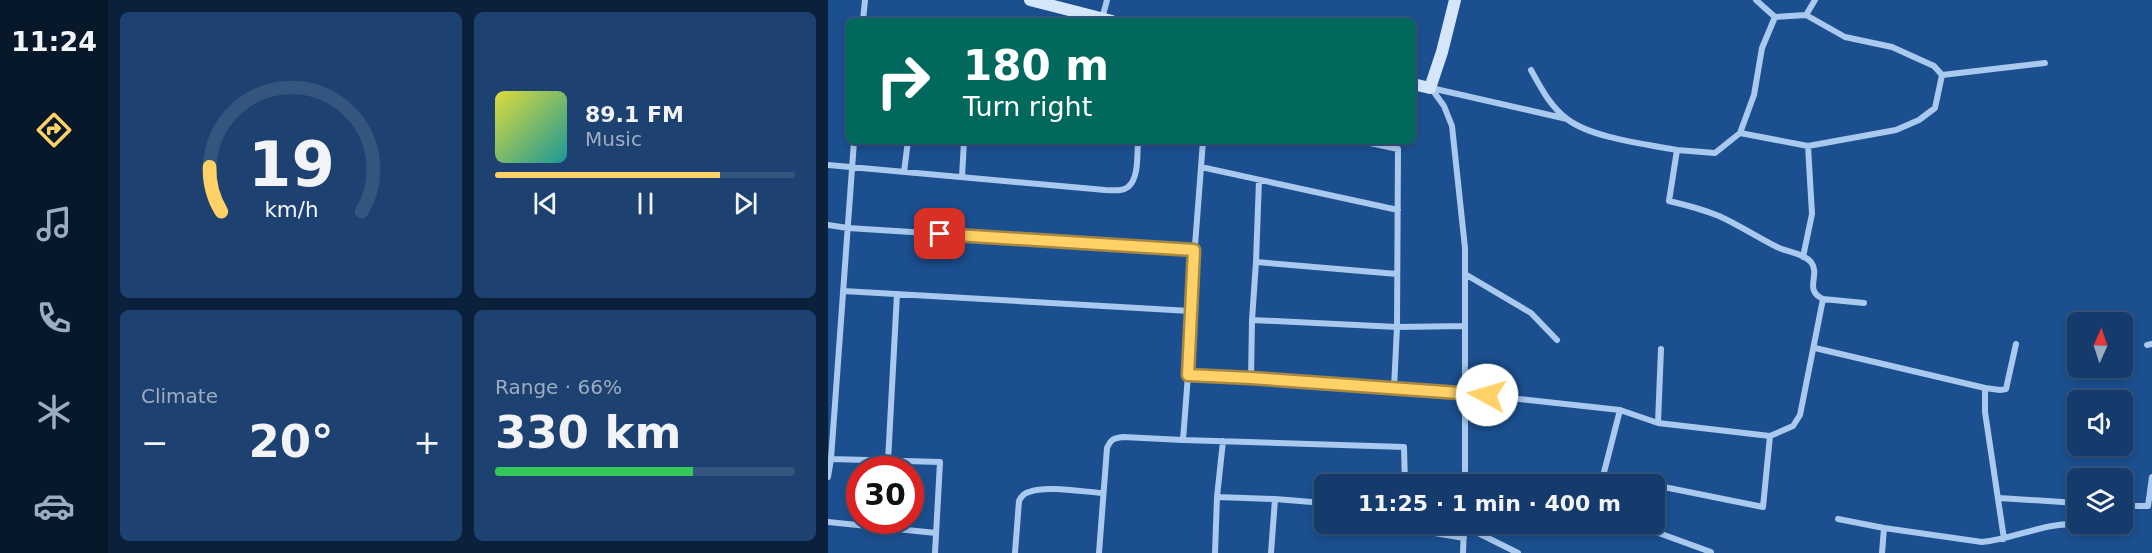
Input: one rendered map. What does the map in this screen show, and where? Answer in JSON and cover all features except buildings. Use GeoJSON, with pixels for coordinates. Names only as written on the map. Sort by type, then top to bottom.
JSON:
{"type":"FeatureCollection","features":[{"type":"Feature","properties":{"kind":"street"},"geometry":{"type":"LineString","coordinates":[[864,18],[866,0]]}},
{"type":"Feature","properties":{"kind":"street"},"geometry":{"type":"LineString","coordinates":[[1030,0],[1099,18]]}},
{"type":"Feature","properties":{"kind":"street"},"geometry":{"type":"LineString","coordinates":[[1107,0],[1107,18]]}},
{"type":"Feature","properties":{"kind":"street"},"geometry":{"type":"LineString","coordinates":[[1430,88],[1455,0]]}},
{"type":"Feature","properties":{"kind":"street"},"geometry":{"type":"LineString","coordinates":[[1756,0],[1775,17],[1806,15],[1845,36],[1892,47],[1934,66],[1942,75]]}},
{"type":"Feature","properties":{"kind":"street"},"geometry":{"type":"LineString","coordinates":[[1806,15],[1815,0]]}},
{"type":"Feature","properties":{"kind":"street"},"geometry":{"type":"LineString","coordinates":[[1416,85],[1567,119],[1605,136],[1677,150],[1715,153],[1740,133],[1754,94],[1762,48],[1775,17]]}},
{"type":"Feature","properties":{"kind":"street"},"geometry":{"type":"LineString","coordinates":[[1942,75],[2045,63]]}},
{"type":"Feature","properties":{"kind":"street"},"geometry":{"type":"LineString","coordinates":[[1531,70],[1547,99],[1567,119]]}},
{"type":"Feature","properties":{"kind":"street"},"geometry":{"type":"LineString","coordinates":[[1740,133],[1808,146],[1896,130],[1919,120],[1935,108],[1942,75]]}},
{"type":"Feature","properties":{"kind":"street"},"geometry":{"type":"LineString","coordinates":[[1430,88],[1444,106],[1452,126],[1465,249],[1465,474]]}},
{"type":"Feature","properties":{"kind":"street"},"geometry":{"type":"LineString","coordinates":[[828,477],[854,144]]}},
{"type":"Feature","properties":{"kind":"street"},"geometry":{"type":"LineString","coordinates":[[904,172],[908,144]]}},
{"type":"Feature","properties":{"kind":"street"},"geometry":{"type":"LineString","coordinates":[[962,177],[964,144]]}},
{"type":"Feature","properties":{"kind":"street"},"geometry":{"type":"LineString","coordinates":[[828,165],[1122,190],[1129,187],[1134,180],[1138,144]]}},
{"type":"Feature","properties":{"kind":"street"},"geometry":{"type":"LineString","coordinates":[[1183,440],[1203,144]]}},
{"type":"Feature","properties":{"kind":"street"},"geometry":{"type":"LineString","coordinates":[[1375,144],[1398,149],[1394,388]]}},
{"type":"Feature","properties":{"kind":"street"},"geometry":{"type":"LineString","coordinates":[[1803,257],[1812,214],[1808,146]]}},
{"type":"Feature","properties":{"kind":"street"},"geometry":{"type":"LineString","coordinates":[[1677,150],[1669,201],[1721,217],[1811,262],[1814,292],[1823,298],[1864,303]]}},
{"type":"Feature","properties":{"kind":"street"},"geometry":{"type":"LineString","coordinates":[[1201,167],[1398,210]]}},
{"type":"Feature","properties":{"kind":"street"},"geometry":{"type":"LineString","coordinates":[[1251,378],[1259,180]]}},
{"type":"Feature","properties":{"kind":"street"},"geometry":{"type":"LineString","coordinates":[[828,225],[1194,250]]}},
{"type":"Feature","properties":{"kind":"street"},"geometry":{"type":"LineString","coordinates":[[1256,262],[1397,274]]}},
{"type":"Feature","properties":{"kind":"street"},"geometry":{"type":"LineString","coordinates":[[1465,274],[1532,313],[1557,340]]}},
{"type":"Feature","properties":{"kind":"street"},"geometry":{"type":"LineString","coordinates":[[843,291],[1190,311]]}},
{"type":"Feature","properties":{"kind":"street"},"geometry":{"type":"LineString","coordinates":[[888,456],[897,294]]}},
{"type":"Feature","properties":{"kind":"street"},"geometry":{"type":"LineString","coordinates":[[1188,375],[1465,393],[1620,410],[1658,423],[1770,436],[1793,426],[1800,415],[1823,298]]}},
{"type":"Feature","properties":{"kind":"street"},"geometry":{"type":"LineString","coordinates":[[1252,320],[1396,327],[1465,326]]}},
{"type":"Feature","properties":{"kind":"street"},"geometry":{"type":"LineString","coordinates":[[1815,348],[2000,390],[2006,389],[2016,344]]}},
{"type":"Feature","properties":{"kind":"street"},"geometry":{"type":"LineString","coordinates":[[1658,423],[1661,349]]}},
{"type":"Feature","properties":{"kind":"street"},"geometry":{"type":"LineString","coordinates":[[1985,388],[1985,412],[2004,539]]}},
{"type":"Feature","properties":{"kind":"street"},"geometry":{"type":"LineString","coordinates":[[1604,474],[1620,410]]}},
{"type":"Feature","properties":{"kind":"street"},"geometry":{"type":"LineString","coordinates":[[1665,487],[1763,507],[1770,436]]}},
{"type":"Feature","properties":{"kind":"street"},"geometry":{"type":"LineString","coordinates":[[1099,553],[1107,448],[1115,438],[1404,447],[1405,474]]}},
{"type":"Feature","properties":{"kind":"street"},"geometry":{"type":"LineString","coordinates":[[1215,553],[1217,497],[1223,441]]}},
{"type":"Feature","properties":{"kind":"street"},"geometry":{"type":"LineString","coordinates":[[831,459],[846,460]]}},
{"type":"Feature","properties":{"kind":"street"},"geometry":{"type":"LineString","coordinates":[[924,462],[940,462],[934,553]]}},
{"type":"Feature","properties":{"kind":"street"},"geometry":{"type":"LineString","coordinates":[[2133,506],[2148,506],[2152,477]]}},
{"type":"Feature","properties":{"kind":"street"},"geometry":{"type":"LineString","coordinates":[[1015,553],[1019,501],[1022,496],[1030,491],[1048,490],[1102,493]]}},
{"type":"Feature","properties":{"kind":"street"},"geometry":{"type":"LineString","coordinates":[[1217,497],[1314,502]]}},
{"type":"Feature","properties":{"kind":"street"},"geometry":{"type":"LineString","coordinates":[[1999,498],[2067,502]]}},
{"type":"Feature","properties":{"kind":"street"},"geometry":{"type":"LineString","coordinates":[[1271,553],[1275,499]]}},
{"type":"Feature","properties":{"kind":"street"},"geometry":{"type":"LineString","coordinates":[[1838,519],[1982,542],[2067,525]]}},
{"type":"Feature","properties":{"kind":"street"},"geometry":{"type":"LineString","coordinates":[[828,522],[936,533]]}},
{"type":"Feature","properties":{"kind":"street"},"geometry":{"type":"LineString","coordinates":[[1882,553],[1884,528]]}},
{"type":"Feature","properties":{"kind":"street"},"geometry":{"type":"LineString","coordinates":[[1440,534],[1464,538]]}},
{"type":"Feature","properties":{"kind":"street"},"geometry":{"type":"LineString","coordinates":[[1463,553],[1464,534]]}},
{"type":"Feature","properties":{"kind":"street"},"geometry":{"type":"LineString","coordinates":[[1481,534],[1518,553]]}},
{"type":"Feature","properties":{"kind":"street"},"geometry":{"type":"LineString","coordinates":[[1662,534],[1711,552]]}},
{"type":"Feature","properties":{"kind":"route"},"geometry":{"type":"LineString","coordinates":[[940,234],[1194,250],[1188,375],[1487,395]]}}]}
